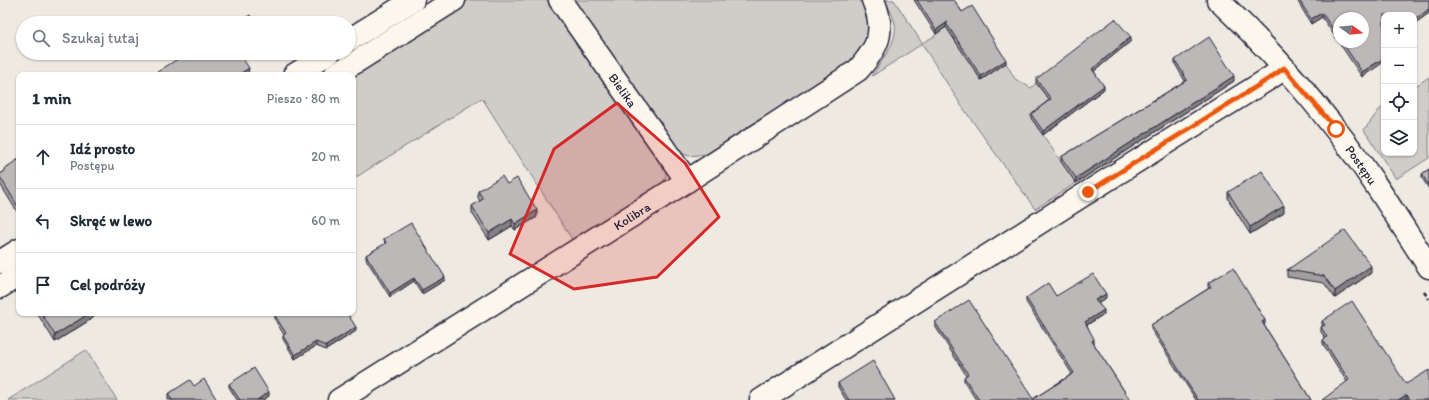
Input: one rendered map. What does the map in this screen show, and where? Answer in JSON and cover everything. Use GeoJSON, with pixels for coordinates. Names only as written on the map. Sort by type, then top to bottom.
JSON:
{"type":"FeatureCollection","features":[{"type":"Feature","properties":{"kind":"street"},"geometry":{"type":"LineString","coordinates":[[356,36],[413,0]]}},
{"type":"Feature","properties":{"kind":"street"},"geometry":{"type":"LineString","coordinates":[[340,72],[454,0]]}},
{"type":"Feature","properties":{"kind":"street","name":"Bielika"},"geometry":{"type":"LineString","coordinates":[[560,0],[687,181]]}},
{"type":"Feature","properties":{"kind":"street","name":"Kolibra"},"geometry":{"type":"LineString","coordinates":[[338,400],[687,181],[858,70],[870,56],[879,38],[880,25],[873,0]]}},
{"type":"Feature","properties":{"kind":"street","name":"Postępu"},"geometry":{"type":"LineString","coordinates":[[1218,0],[1270,52],[1336,129],[1429,267]]}},
{"type":"Feature","properties":{"kind":"street"},"geometry":{"type":"LineString","coordinates":[[299,72],[318,60]]}},
{"type":"Feature","properties":{"kind":"street"},"geometry":{"type":"LineString","coordinates":[[761,400],[1284,68]]}},
{"type":"Feature","properties":{"kind":"street"},"geometry":{"type":"LineString","coordinates":[[0,262],[16,252]]}},
{"type":"Feature","properties":{"kind":"street"},"geometry":{"type":"LineString","coordinates":[[0,287],[16,277]]}},
{"type":"Feature","properties":{"kind":"highlighted area"},"geometry":{"type":"Polygon","coordinates":[[[617,103],[685,163],[719,217],[657,277],[574,289],[510,254],[554,149],[617,103]]]}},
{"type":"Feature","properties":{"kind":"shaded area"},"geometry":{"type":"Polygon","coordinates":[[[466,0],[547,0],[568,22],[666,171],[666,177],[662,184],[573,241],[482,98],[356,177],[356,72],[353,72],[466,0]]]}},
{"type":"Feature","properties":{"kind":"shaded area"},"geometry":{"type":"Polygon","coordinates":[[[567,0],[863,0],[870,30],[852,65],[708,154],[689,156],[676,151],[567,0]]]}},
{"type":"Feature","properties":{"kind":"shaded area"},"geometry":{"type":"Polygon","coordinates":[[[885,0],[894,0],[922,43],[935,36],[946,27],[981,80],[1006,63],[1015,79],[1031,88],[1036,83],[1051,102],[1031,118],[1076,183],[1035,209],[961,105],[922,44],[872,76],[888,51],[894,38],[895,24],[885,0]]]}},
{"type":"Feature","properties":{"kind":"shaded area"},"geometry":{"type":"Polygon","coordinates":[[[1429,77],[1429,158],[1396,179],[1364,130],[1381,108],[1381,156],[1417,156],[1417,85],[1429,77]]]}},
{"type":"Feature","properties":{"kind":"shaded area"},"geometry":{"type":"Polygon","coordinates":[[[86,350],[117,400],[8,400],[86,350]]]}},
{"type":"Feature","properties":{"kind":"building"},"geometry":{"type":"Polygon","coordinates":[[[917,0],[954,0],[962,12],[972,6],[1006,60],[981,76],[946,23],[936,30],[917,0]]]}},
{"type":"Feature","properties":{"kind":"building"},"geometry":{"type":"Polygon","coordinates":[[[1299,0],[1429,0],[1429,9],[1417,18],[1417,12],[1381,12],[1381,60],[1362,72],[1346,48],[1369,48],[1369,12],[1333,12],[1333,29],[1322,13],[1311,19],[1299,0]]]}},
{"type":"Feature","properties":{"kind":"building"},"geometry":{"type":"Polygon","coordinates":[[[1115,19],[1131,37],[1092,69],[1104,86],[1043,131],[1031,114],[1051,99],[1036,79],[1115,19]]]}},
{"type":"Feature","properties":{"kind":"building"},"geometry":{"type":"Polygon","coordinates":[[[1209,37],[1234,76],[1076,178],[1061,157],[1187,80],[1175,60],[1209,37]]]}},
{"type":"Feature","properties":{"kind":"building"},"geometry":{"type":"Polygon","coordinates":[[[176,60],[244,60],[249,68],[243,72],[157,72],[176,60]]]}},
{"type":"Feature","properties":{"kind":"building"},"geometry":{"type":"Polygon","coordinates":[[[16,161],[16,203],[0,177],[0,174],[5,171],[4,169],[16,161]]]}},
{"type":"Feature","properties":{"kind":"building"},"geometry":{"type":"Polygon","coordinates":[[[1429,169],[1429,186],[1422,174],[1429,169]]]}},
{"type":"Feature","properties":{"kind":"building"},"geometry":{"type":"Polygon","coordinates":[[[1262,171],[1284,206],[1250,227],[1228,192],[1262,171]]]}},
{"type":"Feature","properties":{"kind":"building"},"geometry":{"type":"Polygon","coordinates":[[[502,176],[507,184],[517,178],[537,210],[515,224],[512,219],[489,233],[472,206],[483,199],[478,191],[502,176]]]}},
{"type":"Feature","properties":{"kind":"building"},"geometry":{"type":"Polygon","coordinates":[[[411,223],[445,277],[422,290],[414,278],[390,293],[366,255],[386,243],[384,239],[411,223]]]}},
{"type":"Feature","properties":{"kind":"building"},"geometry":{"type":"Polygon","coordinates":[[[1345,230],[1371,266],[1335,291],[1324,276],[1287,270],[1345,230]]]}},
{"type":"Feature","properties":{"kind":"building"},"geometry":{"type":"Polygon","coordinates":[[[1233,268],[1265,320],[1262,322],[1311,400],[1198,400],[1151,325],[1211,287],[1208,283],[1233,268]]]}},
{"type":"Feature","properties":{"kind":"building"},"geometry":{"type":"Polygon","coordinates":[[[1093,274],[1106,294],[1095,300],[1104,310],[1085,322],[1094,339],[1092,341],[1130,400],[979,400],[964,377],[968,374],[935,322],[969,300],[1033,399],[1074,373],[1026,298],[1048,283],[1056,296],[1093,274]]]}},
{"type":"Feature","properties":{"kind":"building"},"geometry":{"type":"Polygon","coordinates":[[[1352,301],[1406,384],[1429,370],[1429,400],[1410,400],[1407,395],[1398,400],[1322,400],[1349,380],[1323,340],[1327,337],[1321,327],[1325,325],[1322,321],[1352,301]]]}},
{"type":"Feature","properties":{"kind":"building"},"geometry":{"type":"Polygon","coordinates":[[[43,316],[85,316],[55,335],[43,316]]]}},
{"type":"Feature","properties":{"kind":"building"},"geometry":{"type":"Polygon","coordinates":[[[275,316],[349,316],[356,327],[326,346],[316,342],[295,355],[283,336],[286,333],[275,316]]]}},
{"type":"Feature","properties":{"kind":"building"},"geometry":{"type":"Polygon","coordinates":[[[873,361],[895,400],[849,400],[838,383],[873,361]]]}},
{"type":"Feature","properties":{"kind":"building"},"geometry":{"type":"Polygon","coordinates":[[[254,368],[269,392],[257,400],[240,400],[229,384],[254,368]]]}},
{"type":"Feature","properties":{"kind":"building"},"geometry":{"type":"Polygon","coordinates":[[[204,379],[217,400],[172,400],[168,394],[190,380],[194,386],[204,379]]]}},
{"type":"Feature","properties":{"kind":"route"},"geometry":{"type":"LineString","coordinates":[[1088,192],[1284,68],[1336,129]]}}]}
